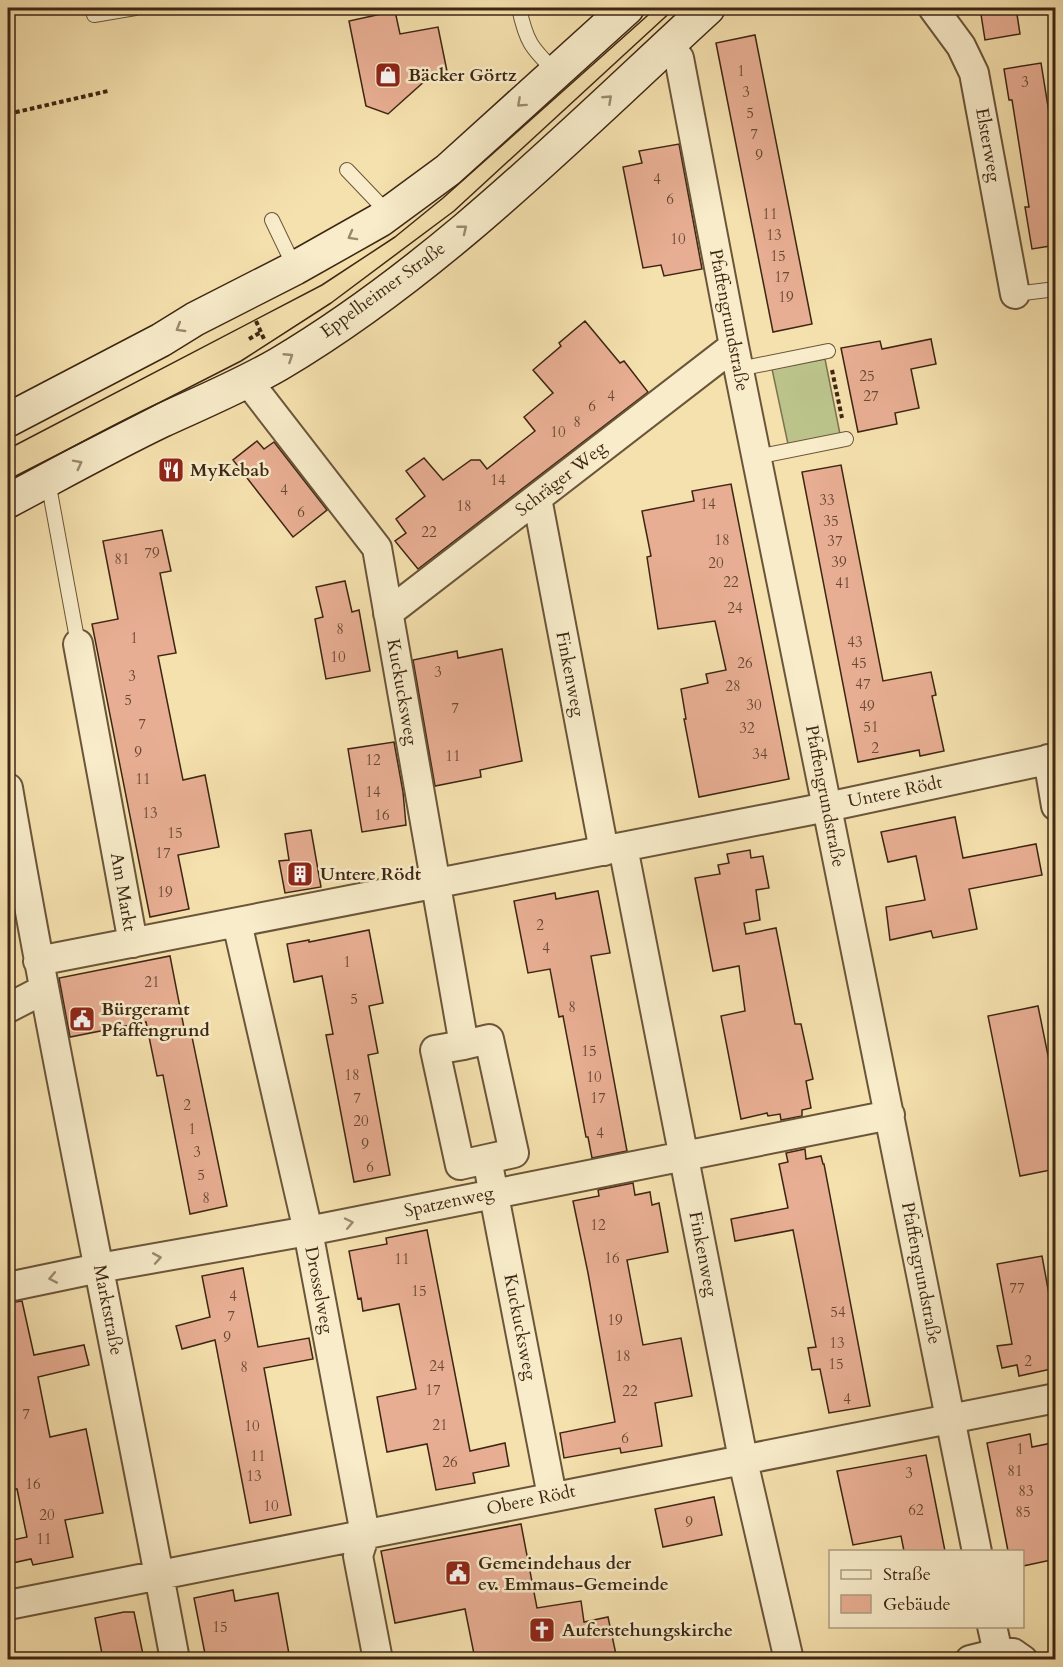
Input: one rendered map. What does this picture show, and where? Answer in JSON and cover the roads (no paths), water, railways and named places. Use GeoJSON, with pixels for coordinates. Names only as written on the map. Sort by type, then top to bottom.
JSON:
{"type":"FeatureCollection","features":[{"type":"Feature","properties":{"kind":"main road"},"geometry":{"type":"LineString","coordinates":[[8,420],[161,340],[389,214],[448,170],[627,8]]}},
{"type":"Feature","properties":{"kind":"main road","name":"Eppelheimer Straße"},"geometry":{"type":"LineString","coordinates":[[8,501],[161,421],[278,364],[338,325],[407,275],[484,212],[708,8]]}},
{"type":"Feature","properties":{"kind":"street","name":"Elsterweg"},"geometry":{"type":"LineString","coordinates":[[933,8],[961,46],[974,73],[1015,294]]}},
{"type":"Feature","properties":{"kind":"street","name":"Pfaffengrundstraße"},"geometry":{"type":"LineString","coordinates":[[668,45],[679,58],[736,358],[977,1550]]}},
{"type":"Feature","properties":{"kind":"street","name":"Schräger Weg"},"geometry":{"type":"LineString","coordinates":[[388,613],[537,498],[736,358]]}},
{"type":"Feature","properties":{"kind":"street","name":"Kuckucksweg"},"geometry":{"type":"LineString","coordinates":[[247,380],[377,548],[464,1044]]}},
{"type":"Feature","properties":{"kind":"street","name":"Finkenweg"},"geometry":{"type":"LineString","coordinates":[[537,498],[684,1155],[743,1458],[789,1659]]}},
{"type":"Feature","properties":{"kind":"street","name":"Am Markt"},"geometry":{"type":"LineString","coordinates":[[38,961],[133,943],[78,644]]}},
{"type":"Feature","properties":{"kind":"street","name":"Untere Rödt"},"geometry":{"type":"LineString","coordinates":[[133,943],[827,807],[1052,759]]}},
{"type":"Feature","properties":{"kind":"street"},"geometry":{"type":"LineString","coordinates":[[1052,759],[1056,806]]}},
{"type":"Feature","properties":{"kind":"street"},"geometry":{"type":"LineString","coordinates":[[8,788],[38,961]]}},
{"type":"Feature","properties":{"kind":"street","name":"Drosselweg"},"geometry":{"type":"LineString","coordinates":[[237,922],[308,1231],[365,1534],[358,1556],[378,1659]]}},
{"type":"Feature","properties":{"kind":"street","name":"Marktstraße"},"geometry":{"type":"LineString","coordinates":[[38,961],[175,1659]]}},
{"type":"Feature","properties":{"kind":"street"},"geometry":{"type":"LineString","coordinates":[[8,1008],[43,990]]}},
{"type":"Feature","properties":{"kind":"street"},"geometry":{"type":"LineString","coordinates":[[489,1039],[514,1153],[487,1159],[460,1165],[435,1050],[489,1039]]}},
{"type":"Feature","properties":{"kind":"street","name":"Spatzenweg"},"geometry":{"type":"LineString","coordinates":[[8,1287],[99,1268],[308,1231],[494,1192],[890,1115]]}},
{"type":"Feature","properties":{"kind":"street","name":"Kuckucksweg"},"geometry":{"type":"LineString","coordinates":[[487,1159],[552,1496]]}},
{"type":"Feature","properties":{"kind":"street","name":"Obere Rödt"},"geometry":{"type":"LineString","coordinates":[[8,1605],[1056,1398]]}},
{"type":"Feature","properties":{"kind":"street"},"geometry":{"type":"LineString","coordinates":[[970,1659],[1004,1646]]}},
{"type":"Feature","properties":{"kind":"lane"},"geometry":{"type":"LineString","coordinates":[[94,15],[135,8]]}},
{"type":"Feature","properties":{"kind":"lane"},"geometry":{"type":"LineString","coordinates":[[519,8],[525,35],[539,56],[556,72]]}},
{"type":"Feature","properties":{"kind":"lane"},"geometry":{"type":"LineString","coordinates":[[346,170],[389,214]]}},
{"type":"Feature","properties":{"kind":"lane"},"geometry":{"type":"LineString","coordinates":[[272,219],[295,267]]}},
{"type":"Feature","properties":{"kind":"lane"},"geometry":{"type":"LineString","coordinates":[[1015,294],[1056,290]]}},
{"type":"Feature","properties":{"kind":"lane"},"geometry":{"type":"LineString","coordinates":[[736,358],[828,351]]}},
{"type":"Feature","properties":{"kind":"lane"},"geometry":{"type":"LineString","coordinates":[[756,457],[846,438]]}},
{"type":"Feature","properties":{"kind":"lane"},"geometry":{"type":"LineString","coordinates":[[48,480],[78,644]]}},
{"type":"Feature","properties":{"kind":"tram line"},"geometry":{"type":"LineString","coordinates":[[8,449],[322,285],[395,237],[443,198],[656,8]]}},
{"type":"Feature","properties":{"kind":"tram line"},"geometry":{"type":"LineString","coordinates":[[8,480],[241,361],[331,303],[454,211],[675,8]]}},
{"type":"Feature","properties":{"kind":"place","name":"Bäcker Görtz"},"geometry":{"type":"Point","coordinates":[388,75]}},
{"type":"Feature","properties":{"kind":"place","name":"MyKebab"},"geometry":{"type":"Point","coordinates":[171,470]}},
{"type":"Feature","properties":{"kind":"place","name":"Untere Rödt"},"geometry":{"type":"Point","coordinates":[300,874]}},
{"type":"Feature","properties":{"kind":"place","name":"Bürgeramt Pfaffengrund"},"geometry":{"type":"Point","coordinates":[82,1019]}},
{"type":"Feature","properties":{"kind":"place","name":"Gemeindehaus der ev. Emmaus-Gemeinde"},"geometry":{"type":"Point","coordinates":[458,1573]}},
{"type":"Feature","properties":{"kind":"place","name":"Auferstehungskirche"},"geometry":{"type":"Point","coordinates":[542,1630]}}]}
